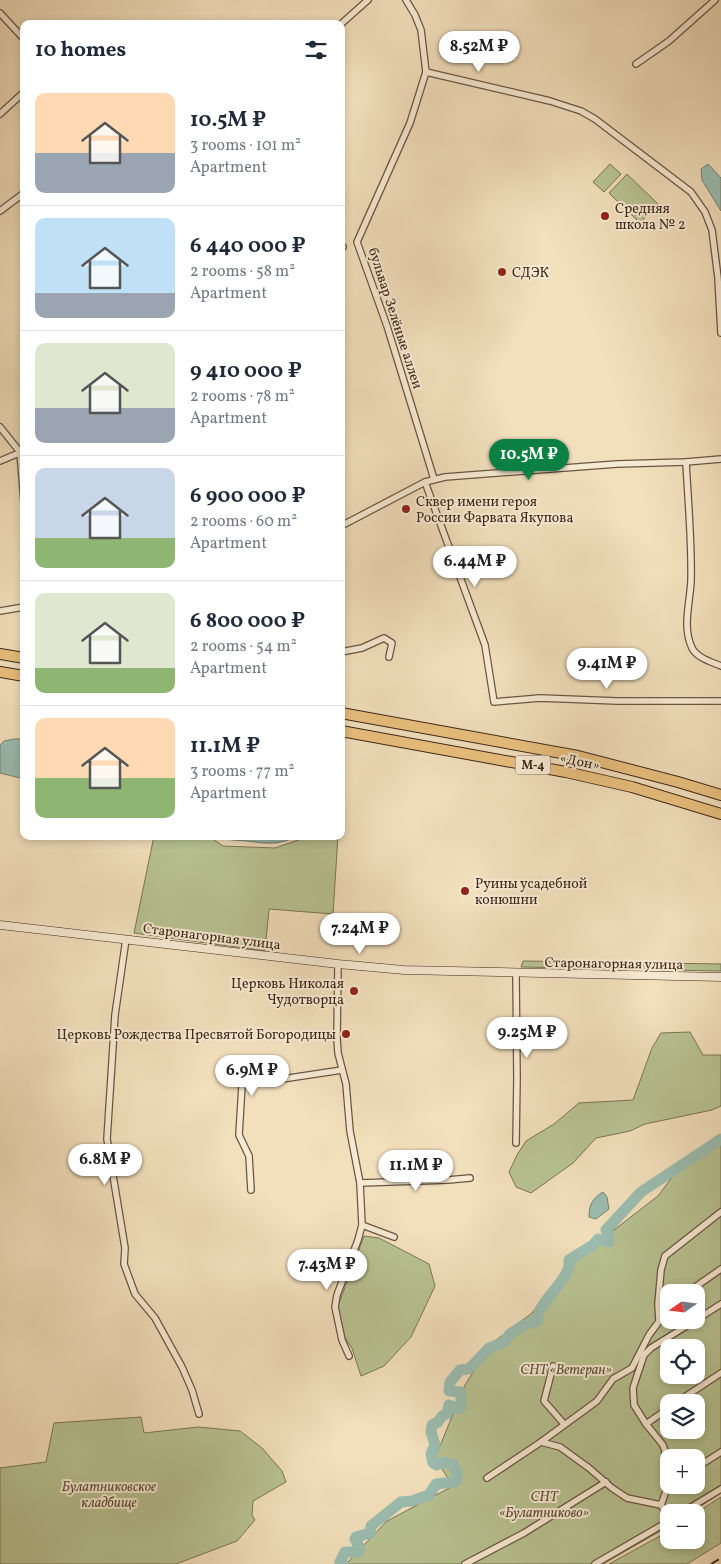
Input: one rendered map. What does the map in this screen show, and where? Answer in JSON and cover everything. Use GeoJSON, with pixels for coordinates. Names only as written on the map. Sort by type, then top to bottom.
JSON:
{"type":"FeatureCollection","features":[{"type":"Feature","properties":{"kind":"highway"},"geometry":{"type":"LineString","coordinates":[[0,654],[20,657]]}},
{"type":"Feature","properties":{"kind":"highway"},"geometry":{"type":"LineString","coordinates":[[0,672],[20,675]]}},
{"type":"Feature","properties":{"kind":"highway","name":"«Дон»"},"geometry":{"type":"LineString","coordinates":[[345,714],[578,756],[678,782],[721,796]]}},
{"type":"Feature","properties":{"kind":"highway","name":"«Дон»"},"geometry":{"type":"LineString","coordinates":[[345,732],[566,772],[632,787],[721,814]]}},
{"type":"Feature","properties":{"kind":"main road","name":"Старонагорная улица"},"geometry":{"type":"LineString","coordinates":[[0,924],[338,964],[432,972],[721,977]]}},
{"type":"Feature","properties":{"kind":"street"},"geometry":{"type":"LineString","coordinates":[[345,20],[368,0]]}},
{"type":"Feature","properties":{"kind":"street","name":"бульвар Зелёные аллеи"},"geometry":{"type":"LineString","coordinates":[[406,0],[422,30],[426,72],[410,123],[357,242],[390,335],[434,479]]}},
{"type":"Feature","properties":{"kind":"street"},"geometry":{"type":"LineString","coordinates":[[636,64],[669,41],[715,0]]}},
{"type":"Feature","properties":{"kind":"street"},"geometry":{"type":"LineString","coordinates":[[0,13],[20,35]]}},
{"type":"Feature","properties":{"kind":"street"},"geometry":{"type":"LineString","coordinates":[[426,72],[528,95],[581,111],[595,119],[691,192],[705,212],[712,230],[718,278],[721,333]]}},
{"type":"Feature","properties":{"kind":"street"},"geometry":{"type":"LineString","coordinates":[[0,114],[20,96]]}},
{"type":"Feature","properties":{"kind":"street"},"geometry":{"type":"LineString","coordinates":[[0,210],[20,196]]}},
{"type":"Feature","properties":{"kind":"street"},"geometry":{"type":"LineString","coordinates":[[0,427],[20,449]]}},
{"type":"Feature","properties":{"kind":"street"},"geometry":{"type":"LineString","coordinates":[[0,461],[20,452]]}},
{"type":"Feature","properties":{"kind":"street"},"geometry":{"type":"LineString","coordinates":[[345,524],[425,482],[445,477],[607,464],[721,459]]}},
{"type":"Feature","properties":{"kind":"street"},"geometry":{"type":"LineString","coordinates":[[686,462],[691,581],[687,624],[689,641],[693,651],[704,659],[721,666]]}},
{"type":"Feature","properties":{"kind":"street"},"geometry":{"type":"LineString","coordinates":[[425,482],[486,645],[494,702],[540,698],[617,701],[721,701]]}},
{"type":"Feature","properties":{"kind":"street"},"geometry":{"type":"LineString","coordinates":[[0,611],[20,608]]}},
{"type":"Feature","properties":{"kind":"street"},"geometry":{"type":"LineString","coordinates":[[345,651],[362,648],[384,638],[392,643],[389,657]]}},
{"type":"Feature","properties":{"kind":"street"},"geometry":{"type":"LineString","coordinates":[[126,939],[115,1015],[108,1139],[125,1248],[124,1264],[135,1294],[155,1318],[182,1367],[192,1390],[199,1414]]}},
{"type":"Feature","properties":{"kind":"street"},"geometry":{"type":"LineString","coordinates":[[338,964],[336,1038],[346,1084],[350,1131],[360,1183],[362,1226],[337,1295],[335,1307],[340,1333],[349,1356]]}},
{"type":"Feature","properties":{"kind":"street"},"geometry":{"type":"LineString","coordinates":[[516,974],[516,1143]]}},
{"type":"Feature","properties":{"kind":"street"},"geometry":{"type":"LineString","coordinates":[[251,1190],[249,1156],[239,1134],[242,1085],[342,1070]]}},
{"type":"Feature","properties":{"kind":"street"},"geometry":{"type":"LineString","coordinates":[[360,1183],[470,1178]]}},
{"type":"Feature","properties":{"kind":"street"},"geometry":{"type":"LineString","coordinates":[[487,1478],[541,1442],[597,1400],[613,1379],[632,1368],[659,1320],[658,1304],[661,1270],[665,1256],[721,1212]]}},
{"type":"Feature","properties":{"kind":"street"},"geometry":{"type":"LineString","coordinates":[[362,1226],[394,1237]]}},
{"type":"Feature","properties":{"kind":"street"},"geometry":{"type":"LineString","coordinates":[[699,1284],[721,1269]]}},
{"type":"Feature","properties":{"kind":"street"},"geometry":{"type":"LineString","coordinates":[[705,1314],[721,1304]]}},
{"type":"Feature","properties":{"kind":"street"},"geometry":{"type":"LineString","coordinates":[[664,1449],[634,1405],[633,1388],[644,1355],[651,1348],[682,1329]]}},
{"type":"Feature","properties":{"kind":"street"},"geometry":{"type":"LineString","coordinates":[[553,1366],[544,1401],[564,1424]]}},
{"type":"Feature","properties":{"kind":"street"},"geometry":{"type":"LineString","coordinates":[[689,1394],[721,1373]]}},
{"type":"Feature","properties":{"kind":"street"},"geometry":{"type":"LineString","coordinates":[[646,1424],[660,1414]]}},
{"type":"Feature","properties":{"kind":"street"},"geometry":{"type":"LineString","coordinates":[[541,1442],[560,1447],[626,1498],[660,1505]]}},
{"type":"Feature","properties":{"kind":"street"},"geometry":{"type":"LineString","coordinates":[[705,1462],[721,1452]]}},
{"type":"Feature","properties":{"kind":"street"},"geometry":{"type":"LineString","coordinates":[[465,1564],[524,1533],[606,1482]]}},
{"type":"Feature","properties":{"kind":"street"},"geometry":{"type":"LineString","coordinates":[[696,1504],[721,1489]]}},
{"type":"Feature","properties":{"kind":"street"},"geometry":{"type":"LineString","coordinates":[[595,1564],[660,1525]]}},
{"type":"Feature","properties":{"kind":"green space"},"geometry":{"type":"Polygon","coordinates":[[[610,164],[621,174],[604,192],[593,182],[610,164]]]}},
{"type":"Feature","properties":{"kind":"green space"},"geometry":{"type":"Polygon","coordinates":[[[627,174],[658,204],[640,223],[609,193],[627,174]]]}},
{"type":"Feature","properties":{"kind":"green space"},"geometry":{"type":"Polygon","coordinates":[[[153,840],[215,840],[223,846],[275,848],[298,840],[338,840],[333,914],[269,909],[265,951],[134,933],[153,840]]]}},
{"type":"Feature","properties":{"kind":"green space"},"geometry":{"type":"Polygon","coordinates":[[[523,961],[721,964],[721,971],[521,967],[523,961]]]}},
{"type":"Feature","properties":{"kind":"green space"},"geometry":{"type":"Polygon","coordinates":[[[690,1032],[703,1055],[721,1055],[721,1106],[712,1110],[645,1124],[630,1131],[596,1138],[573,1163],[531,1193],[516,1187],[509,1172],[526,1141],[554,1124],[579,1103],[633,1100],[652,1048],[661,1033],[690,1032]]]}},
{"type":"Feature","properties":{"kind":"green space"},"geometry":{"type":"Polygon","coordinates":[[[721,1138],[721,1493],[704,1504],[660,1504],[660,1531],[603,1564],[346,1564],[387,1521],[453,1486],[435,1458],[465,1385],[491,1344],[532,1313],[570,1264],[658,1196],[688,1156],[721,1138]]]}},
{"type":"Feature","properties":{"kind":"green space"},"geometry":{"type":"Polygon","coordinates":[[[364,1236],[379,1238],[429,1264],[435,1286],[411,1337],[384,1366],[361,1376],[352,1348],[343,1335],[338,1306],[364,1236]]]}},
{"type":"Feature","properties":{"kind":"green space","name":"Булатниковское кладбище"},"geometry":{"type":"Polygon","coordinates":[[[141,1417],[144,1433],[198,1427],[240,1431],[262,1448],[282,1471],[286,1482],[253,1501],[252,1515],[255,1520],[237,1541],[176,1564],[0,1564],[0,1468],[46,1462],[54,1423],[141,1417]]]}},
{"type":"Feature","properties":{"kind":"green space"},"geometry":{"type":"Polygon","coordinates":[[[721,1497],[721,1543],[687,1564],[609,1564],[660,1536],[660,1549],[705,1549],[705,1507],[721,1497]]]}},
{"type":"Feature","properties":{"kind":"shaded area"},"geometry":{"type":"Polygon","coordinates":[[[708,164],[721,178],[721,211],[702,180],[701,169],[708,164]]]}},
{"type":"Feature","properties":{"kind":"shaded area"},"geometry":{"type":"Polygon","coordinates":[[[20,739],[20,778],[0,773],[0,745],[4,741],[20,739]]]}},
{"type":"Feature","properties":{"kind":"shaded area"},"geometry":{"type":"Polygon","coordinates":[[[229,840],[288,840],[268,843],[229,840]]]}},
{"type":"Feature","properties":{"kind":"shaded area"},"geometry":{"type":"Polygon","coordinates":[[[603,1192],[607,1197],[609,1209],[596,1219],[589,1217],[592,1202],[603,1192]]]}},
{"type":"Feature","properties":{"kind":"waterway"},"geometry":{"type":"LineString","coordinates":[[343,1564],[340,1562],[345,1552],[358,1552],[360,1548],[355,1539],[356,1537],[370,1533],[371,1526],[401,1502],[412,1501],[429,1495],[436,1484],[457,1480],[457,1473],[453,1464],[444,1462],[437,1465],[433,1463],[431,1454],[435,1445],[431,1432],[432,1425],[447,1414],[449,1405],[458,1409],[461,1407],[461,1392],[449,1391],[450,1382],[460,1370],[469,1369],[489,1348],[504,1342],[510,1334],[524,1325],[537,1321],[543,1304],[567,1272],[569,1260],[593,1245],[598,1239],[609,1242],[606,1230],[641,1192],[721,1139]]}},
{"type":"Feature","properties":{"kind":"railway"},"geometry":{"type":"LineString","coordinates":[[711,1564],[721,1558]]}},
{"type":"Feature","properties":{"kind":"place","name":"Средняя школа № 2"},"geometry":{"type":"Point","coordinates":[605,216]}},
{"type":"Feature","properties":{"kind":"place","name":"СДЭК"},"geometry":{"type":"Point","coordinates":[502,272]}},
{"type":"Feature","properties":{"kind":"place","name":"Сквер имени героя России Фарвата Якупова"},"geometry":{"type":"Point","coordinates":[406,509]}},
{"type":"Feature","properties":{"kind":"place","name":"Руины усадебной конюшни"},"geometry":{"type":"Point","coordinates":[465,891]}},
{"type":"Feature","properties":{"kind":"place","name":"Церковь Николая Чудотворца"},"geometry":{"type":"Point","coordinates":[354,991]}},
{"type":"Feature","properties":{"kind":"place","name":"Церковь Рождества Пресвятой Богородицы"},"geometry":{"type":"Point","coordinates":[346,1034]}},
{"type":"Feature","properties":{"kind":"park label","name":"СНТ «Ветеран»"},"geometry":{"type":"Point","coordinates":[566,1369]}},
{"type":"Feature","properties":{"kind":"park label","name":"СНТ «Булатниково»"},"geometry":{"type":"Point","coordinates":[544,1504]}}]}
